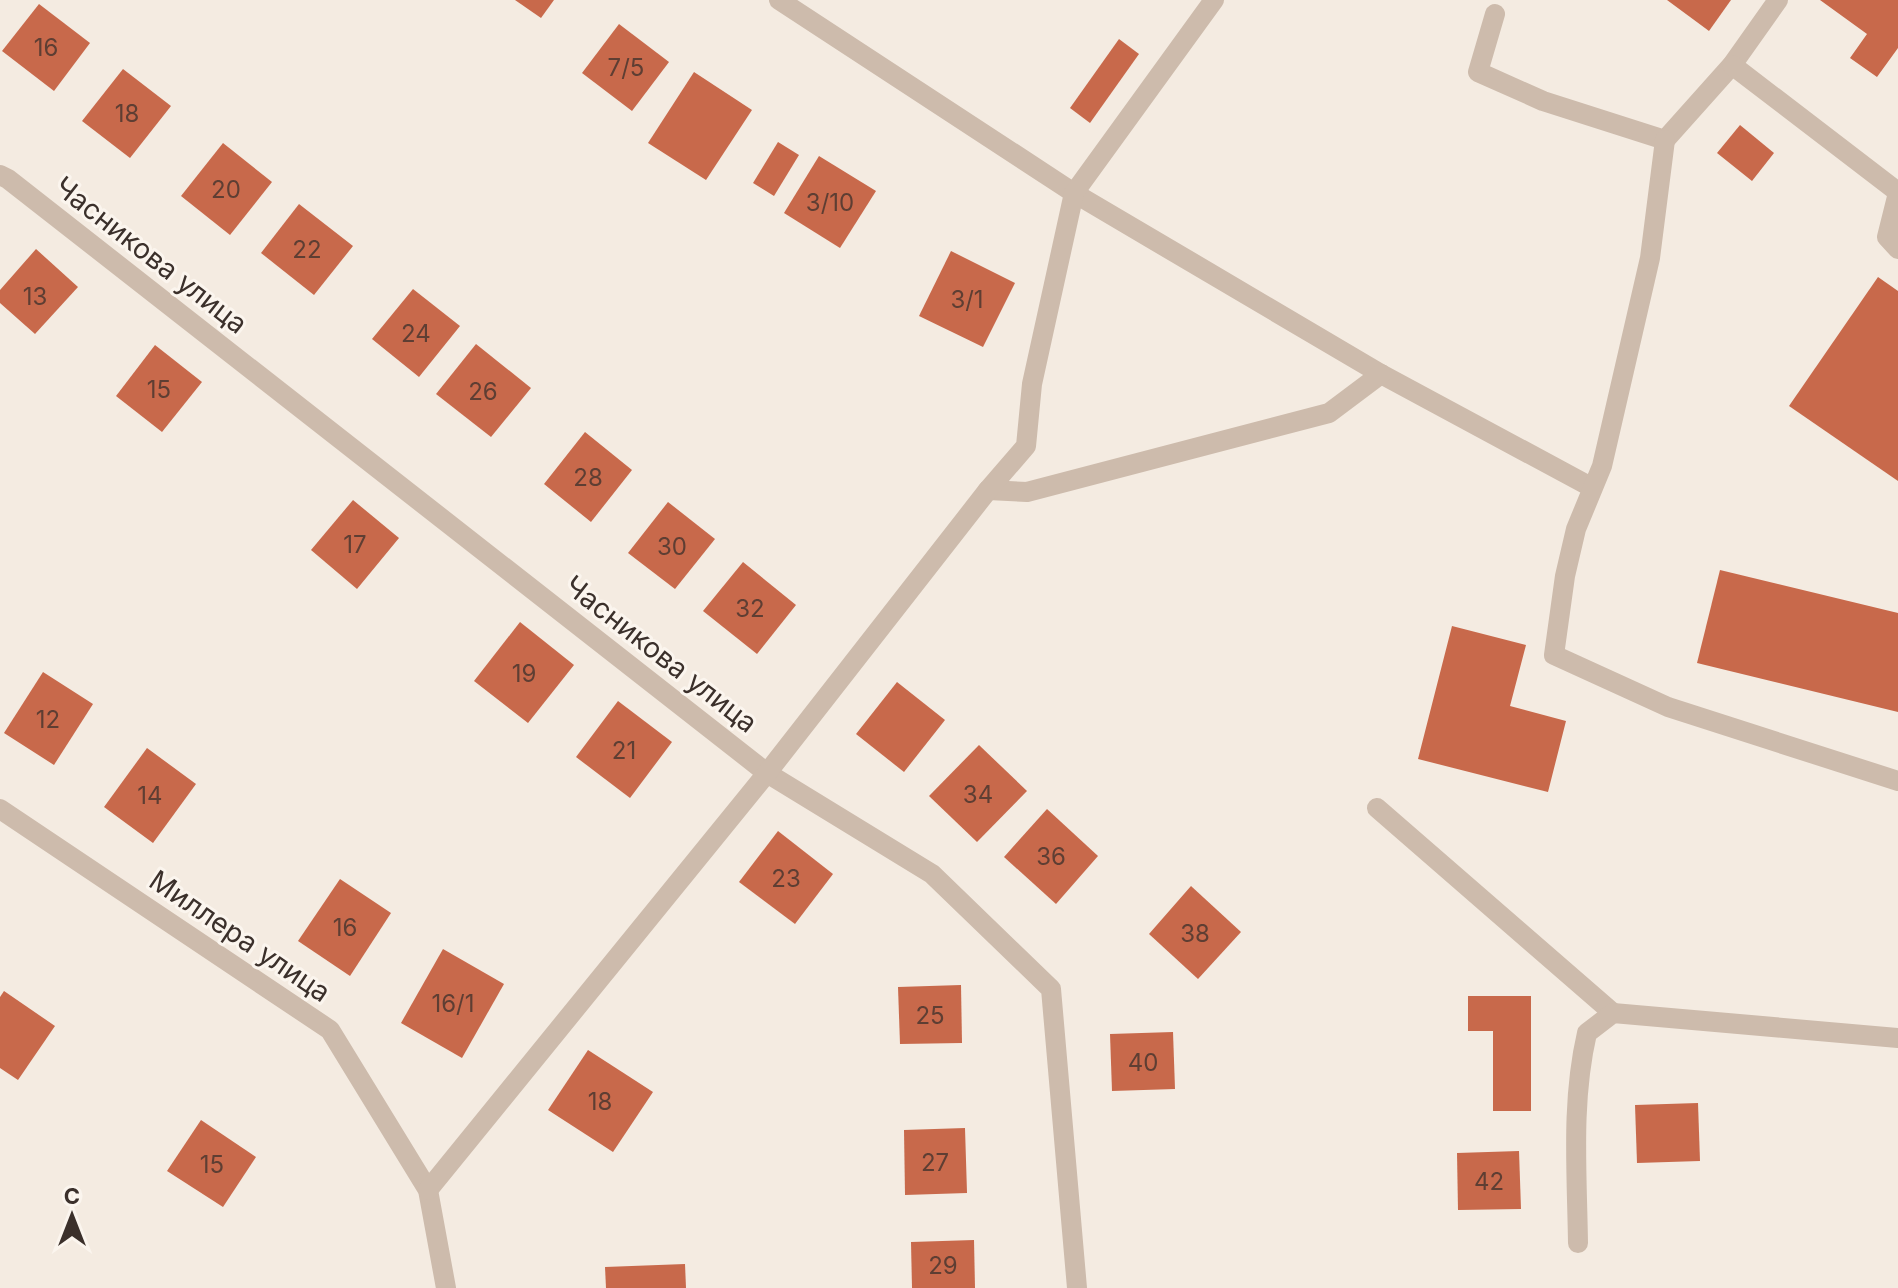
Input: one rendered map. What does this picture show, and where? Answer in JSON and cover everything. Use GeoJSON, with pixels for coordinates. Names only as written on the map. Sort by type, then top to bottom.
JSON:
{"type":"FeatureCollection","features":[{"type":"Feature","properties":{"kind":"street"},"geometry":{"type":"LineString","coordinates":[[779,0],[1074,193],[1381,374],[1591,487]]}},
{"type":"Feature","properties":{"kind":"street"},"geometry":{"type":"LineString","coordinates":[[428,1190],[767,773],[988,490],[1026,446],[1032,384],[1074,193],[1214,0]]}},
{"type":"Feature","properties":{"kind":"street"},"geometry":{"type":"LineString","coordinates":[[1778,0],[1732,65],[1665,140],[1650,258],[1602,466],[1576,529],[1565,576],[1554,655],[1668,707],[1898,781]]}},
{"type":"Feature","properties":{"kind":"street"},"geometry":{"type":"LineString","coordinates":[[1495,14],[1478,72],[1543,101],[1665,140]]}},
{"type":"Feature","properties":{"kind":"street"},"geometry":{"type":"LineString","coordinates":[[1732,65],[1898,192],[1887,237],[1898,249]]}},
{"type":"Feature","properties":{"kind":"street","name":"Часникова улица"},"geometry":{"type":"LineString","coordinates":[[0,175],[767,773],[932,874],[1051,989],[1077,1288]]}},
{"type":"Feature","properties":{"kind":"street"},"geometry":{"type":"LineString","coordinates":[[988,490],[1027,492],[1329,413],[1381,374]]}},
{"type":"Feature","properties":{"kind":"street"},"geometry":{"type":"LineString","coordinates":[[1377,808],[1613,1013],[1898,1038]]}},
{"type":"Feature","properties":{"kind":"street","name":"Миллера улица"},"geometry":{"type":"LineString","coordinates":[[0,809],[330,1030],[428,1190],[446,1288]]}},
{"type":"Feature","properties":{"kind":"street"},"geometry":{"type":"LineString","coordinates":[[1578,1243],[1578,1072],[1587,1033],[1613,1013]]}},
{"type":"Feature","properties":{"kind":"building"},"geometry":{"type":"Polygon","coordinates":[[[515,0],[554,0],[541,18],[515,0]]]}},
{"type":"Feature","properties":{"kind":"building"},"geometry":{"type":"Polygon","coordinates":[[[1667,0],[1731,0],[1709,31],[1667,0]]]}},
{"type":"Feature","properties":{"kind":"building"},"geometry":{"type":"Polygon","coordinates":[[[1820,0],[1898,0],[1898,48],[1877,77],[1850,58],[1867,34],[1820,0]]]}},
{"type":"Feature","properties":{"kind":"building"},"geometry":{"type":"Polygon","coordinates":[[[39,4],[90,43],[54,91],[2,51],[39,4]]]}},
{"type":"Feature","properties":{"kind":"building"},"geometry":{"type":"Polygon","coordinates":[[[619,24],[669,62],[632,111],[582,73],[619,24]]]}},
{"type":"Feature","properties":{"kind":"building"},"geometry":{"type":"Polygon","coordinates":[[[1119,39],[1139,54],[1090,123],[1070,108],[1119,39]]]}},
{"type":"Feature","properties":{"kind":"building"},"geometry":{"type":"Polygon","coordinates":[[[123,69],[171,106],[130,158],[82,121],[123,69]]]}},
{"type":"Feature","properties":{"kind":"building"},"geometry":{"type":"Polygon","coordinates":[[[694,72],[752,110],[706,180],[648,143],[694,72]]]}},
{"type":"Feature","properties":{"kind":"building"},"geometry":{"type":"Polygon","coordinates":[[[1740,125],[1774,153],[1752,181],[1717,153],[1740,125]]]}},
{"type":"Feature","properties":{"kind":"building"},"geometry":{"type":"Polygon","coordinates":[[[778,142],[799,155],[774,196],[753,183],[778,142]]]}},
{"type":"Feature","properties":{"kind":"building"},"geometry":{"type":"Polygon","coordinates":[[[223,143],[272,182],[230,235],[181,196],[223,143]]]}},
{"type":"Feature","properties":{"kind":"building"},"geometry":{"type":"Polygon","coordinates":[[[819,156],[876,191],[840,248],[784,213],[819,156]]]}},
{"type":"Feature","properties":{"kind":"building"},"geometry":{"type":"Polygon","coordinates":[[[299,204],[353,246],[314,295],[261,253],[299,204]]]}},
{"type":"Feature","properties":{"kind":"building"},"geometry":{"type":"Polygon","coordinates":[[[36,249],[78,287],[35,334],[0,303],[0,290],[36,249]]]}},
{"type":"Feature","properties":{"kind":"building"},"geometry":{"type":"Polygon","coordinates":[[[951,251],[1015,283],[983,347],[919,316],[951,251]]]}},
{"type":"Feature","properties":{"kind":"building"},"geometry":{"type":"Polygon","coordinates":[[[1878,277],[1898,291],[1898,481],[1789,406],[1878,277]]]}},
{"type":"Feature","properties":{"kind":"building"},"geometry":{"type":"Polygon","coordinates":[[[413,289],[460,326],[419,377],[372,339],[413,289]]]}},
{"type":"Feature","properties":{"kind":"building"},"geometry":{"type":"Polygon","coordinates":[[[476,344],[531,388],[491,437],[436,394],[476,344]]]}},
{"type":"Feature","properties":{"kind":"building"},"geometry":{"type":"Polygon","coordinates":[[[155,345],[202,382],[162,432],[116,396],[155,345]]]}},
{"type":"Feature","properties":{"kind":"building"},"geometry":{"type":"Polygon","coordinates":[[[585,432],[632,470],[591,522],[544,484],[585,432]]]}},
{"type":"Feature","properties":{"kind":"building"},"geometry":{"type":"Polygon","coordinates":[[[353,500],[399,538],[357,589],[311,550],[353,500]]]}},
{"type":"Feature","properties":{"kind":"building"},"geometry":{"type":"Polygon","coordinates":[[[668,502],[715,539],[675,589],[628,553],[668,502]]]}},
{"type":"Feature","properties":{"kind":"building"},"geometry":{"type":"Polygon","coordinates":[[[743,562],[796,605],[757,654],[703,611],[743,562]]]}},
{"type":"Feature","properties":{"kind":"building"},"geometry":{"type":"Polygon","coordinates":[[[1720,570],[1898,613],[1898,712],[1697,663],[1720,570]]]}},
{"type":"Feature","properties":{"kind":"building"},"geometry":{"type":"Polygon","coordinates":[[[520,622],[574,665],[528,723],[474,681],[520,622]]]}},
{"type":"Feature","properties":{"kind":"building"},"geometry":{"type":"Polygon","coordinates":[[[1452,626],[1526,645],[1510,706],[1566,721],[1548,792],[1418,759],[1452,626]]]}},
{"type":"Feature","properties":{"kind":"building"},"geometry":{"type":"Polygon","coordinates":[[[43,672],[93,704],[54,765],[4,733],[43,672]]]}},
{"type":"Feature","properties":{"kind":"building"},"geometry":{"type":"Polygon","coordinates":[[[897,682],[945,720],[904,772],[856,734],[897,682]]]}},
{"type":"Feature","properties":{"kind":"building"},"geometry":{"type":"Polygon","coordinates":[[[618,701],[672,742],[630,798],[576,757],[618,701]]]}},
{"type":"Feature","properties":{"kind":"building"},"geometry":{"type":"Polygon","coordinates":[[[979,745],[1027,791],[977,842],[929,796],[979,745]]]}},
{"type":"Feature","properties":{"kind":"building"},"geometry":{"type":"Polygon","coordinates":[[[147,748],[196,784],[153,843],[104,807],[147,748]]]}},
{"type":"Feature","properties":{"kind":"building"},"geometry":{"type":"Polygon","coordinates":[[[1047,809],[1098,856],[1056,904],[1004,857],[1047,809]]]}},
{"type":"Feature","properties":{"kind":"building"},"geometry":{"type":"Polygon","coordinates":[[[778,831],[833,874],[795,924],[739,882],[778,831]]]}},
{"type":"Feature","properties":{"kind":"building"},"geometry":{"type":"Polygon","coordinates":[[[340,879],[391,913],[350,976],[298,941],[340,879]]]}},
{"type":"Feature","properties":{"kind":"building"},"geometry":{"type":"Polygon","coordinates":[[[1191,886],[1241,932],[1198,979],[1149,934],[1191,886]]]}},
{"type":"Feature","properties":{"kind":"building"},"geometry":{"type":"Polygon","coordinates":[[[443,949],[504,984],[462,1058],[401,1023],[443,949]]]}},
{"type":"Feature","properties":{"kind":"building"},"geometry":{"type":"Polygon","coordinates":[[[961,985],[962,1043],[900,1044],[898,987],[961,985]]]}},
{"type":"Feature","properties":{"kind":"building"},"geometry":{"type":"Polygon","coordinates":[[[4,991],[55,1026],[18,1080],[0,1068],[0,997],[4,991]]]}},
{"type":"Feature","properties":{"kind":"building"},"geometry":{"type":"Polygon","coordinates":[[[1468,996],[1531,996],[1531,1111],[1493,1111],[1493,1031],[1468,1031],[1468,996]]]}},
{"type":"Feature","properties":{"kind":"building"},"geometry":{"type":"Polygon","coordinates":[[[1173,1032],[1175,1089],[1112,1091],[1110,1034],[1173,1032]]]}},
{"type":"Feature","properties":{"kind":"building"},"geometry":{"type":"Polygon","coordinates":[[[588,1050],[653,1092],[613,1152],[548,1110],[588,1050]]]}},
{"type":"Feature","properties":{"kind":"building"},"geometry":{"type":"Polygon","coordinates":[[[1698,1103],[1700,1161],[1637,1163],[1635,1105],[1698,1103]]]}},
{"type":"Feature","properties":{"kind":"building"},"geometry":{"type":"Polygon","coordinates":[[[201,1120],[256,1157],[223,1207],[167,1171],[201,1120]]]}},
{"type":"Feature","properties":{"kind":"building"},"geometry":{"type":"Polygon","coordinates":[[[965,1128],[967,1193],[905,1195],[904,1130],[965,1128]]]}},
{"type":"Feature","properties":{"kind":"building"},"geometry":{"type":"Polygon","coordinates":[[[1519,1151],[1521,1209],[1458,1210],[1457,1153],[1519,1151]]]}},
{"type":"Feature","properties":{"kind":"building"},"geometry":{"type":"Polygon","coordinates":[[[974,1240],[975,1288],[912,1288],[911,1242],[974,1240]]]}},
{"type":"Feature","properties":{"kind":"building"},"geometry":{"type":"Polygon","coordinates":[[[685,1264],[686,1288],[606,1288],[605,1267],[685,1264]]]}}]}
